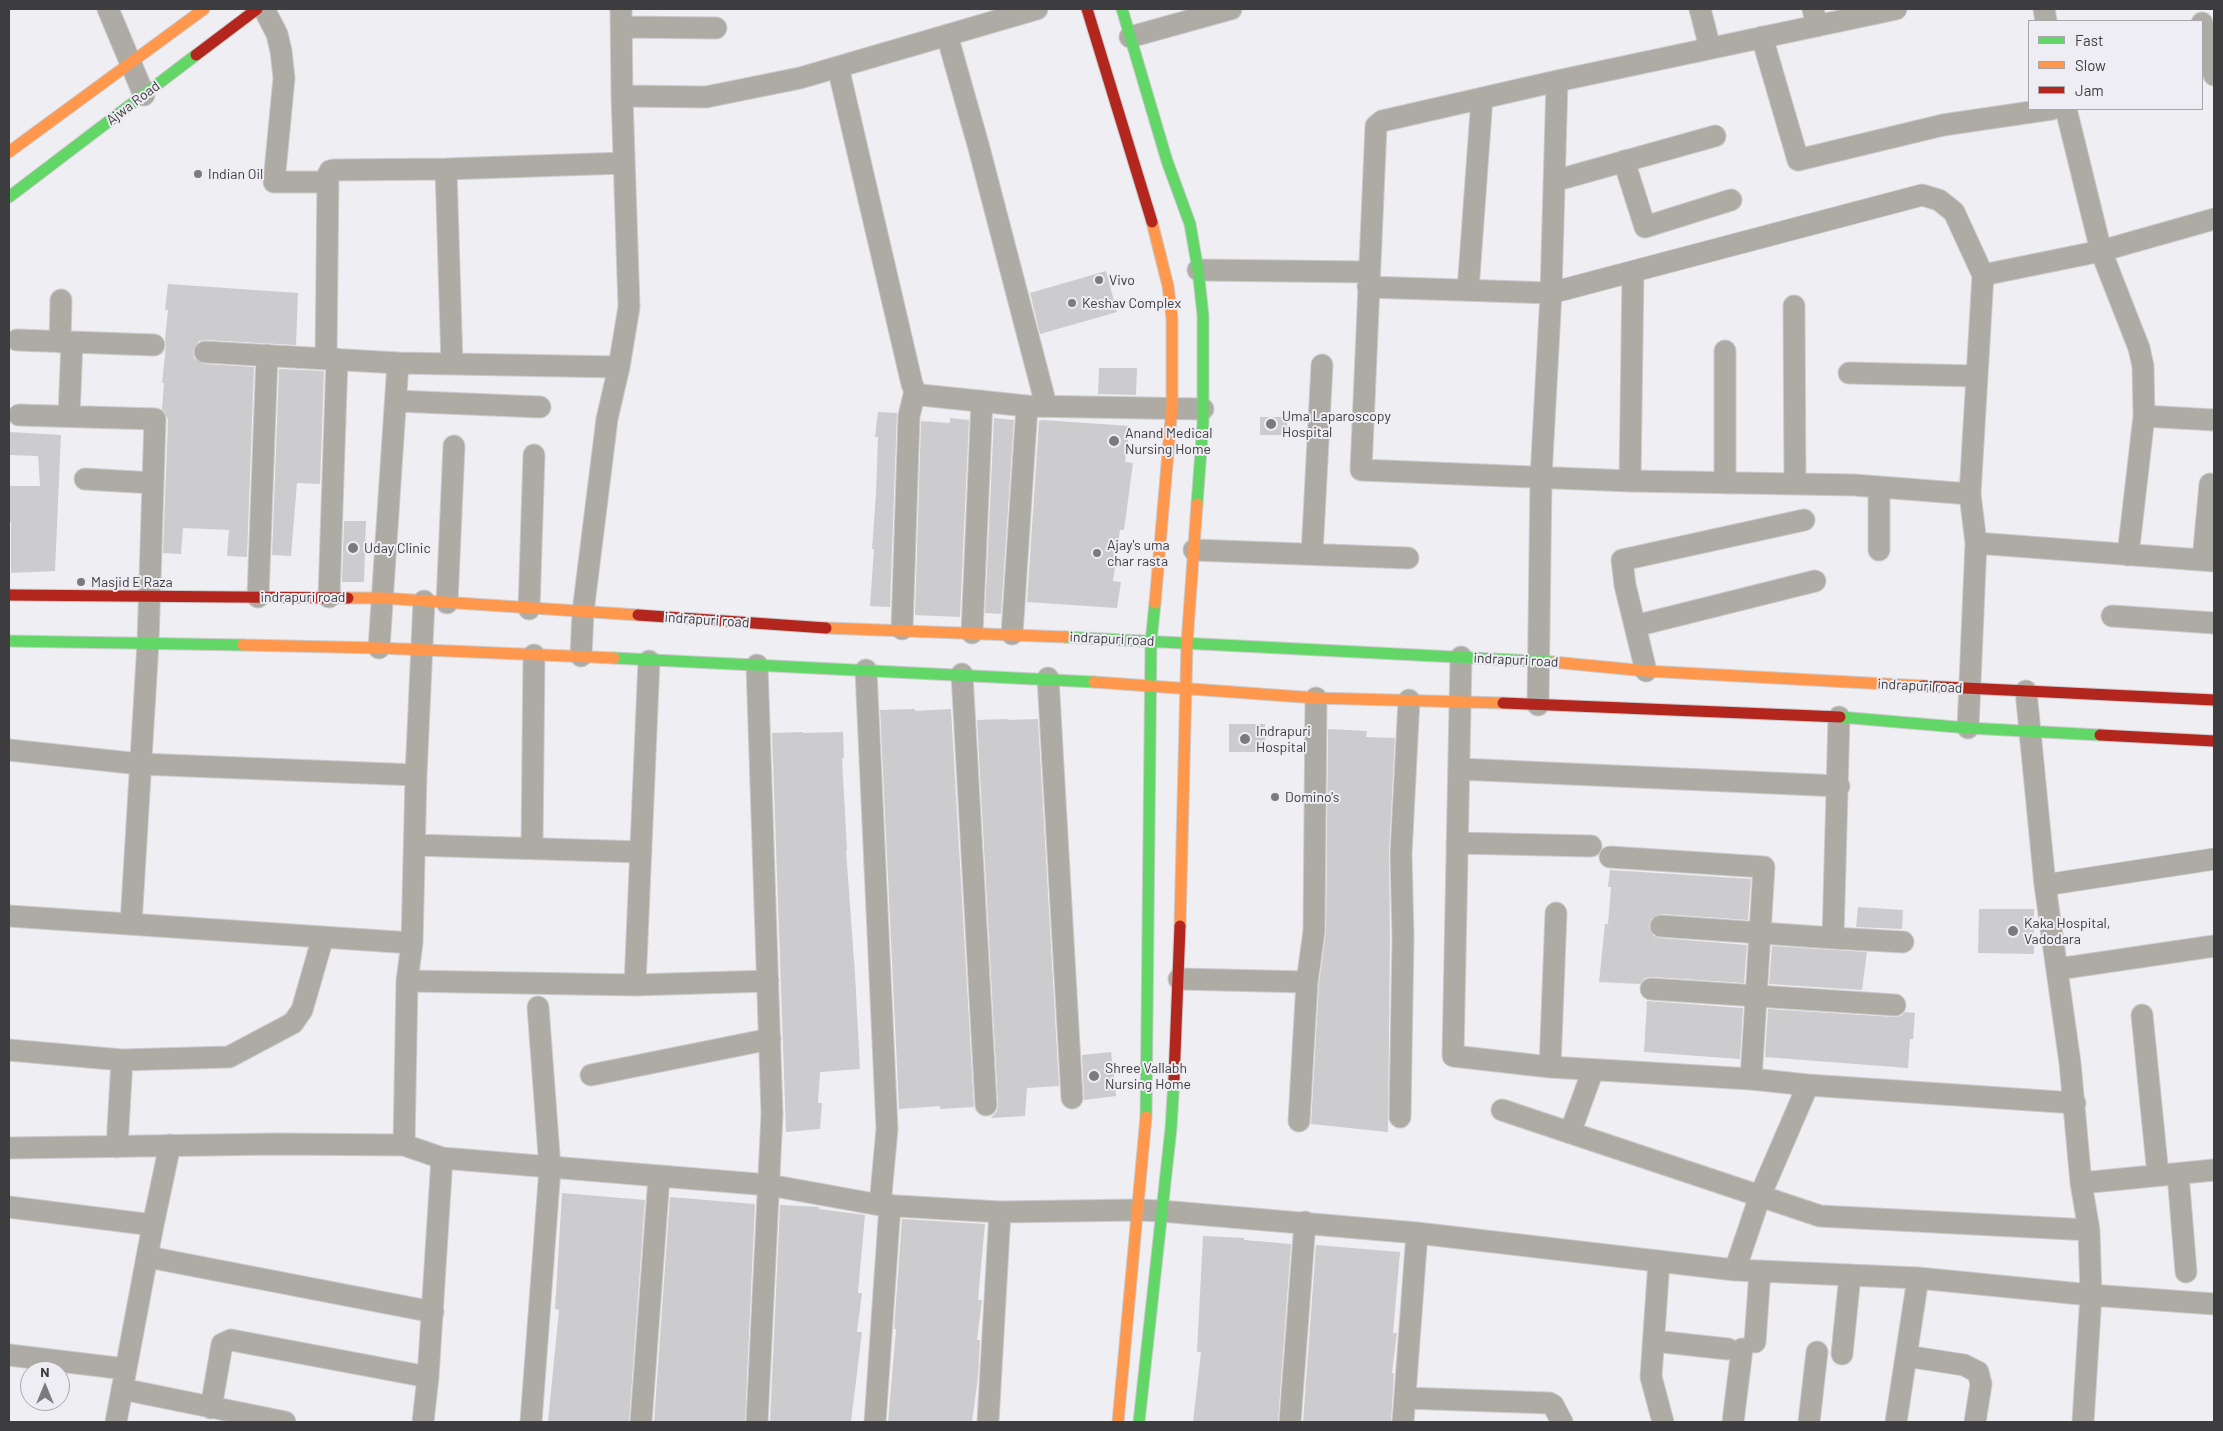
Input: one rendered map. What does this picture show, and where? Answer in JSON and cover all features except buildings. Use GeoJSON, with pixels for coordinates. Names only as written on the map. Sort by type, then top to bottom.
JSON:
{"type":"FeatureCollection","features":[{"type":"Feature","properties":{"kind":"main road"},"geometry":{"type":"LineString","coordinates":[[9,152],[204,9]]}},
{"type":"Feature","properties":{"kind":"main road","name":"Ajwa Road"},"geometry":{"type":"LineString","coordinates":[[9,197],[257,9]]}},
{"type":"Feature","properties":{"kind":"main road"},"geometry":{"type":"LineString","coordinates":[[1087,9],[1141,171],[1168,286],[1172,318],[1172,407],[1151,642],[1146,1107],[1118,1422]]}},
{"type":"Feature","properties":{"kind":"main road"},"geometry":{"type":"LineString","coordinates":[[1122,9],[1163,162],[1190,224],[1198,270],[1202,315],[1202,409],[1185,690],[1179,979],[1172,1128],[1161,1212],[1139,1422]]}},
{"type":"Feature","properties":{"kind":"main road","name":"indrapuri road"},"geometry":{"type":"LineString","coordinates":[[9,595],[382,598],[812,627],[902,629],[1538,660],[1646,670],[1970,689],[2214,700]]}},
{"type":"Feature","properties":{"kind":"main road"},"geometry":{"type":"LineString","coordinates":[[9,641],[379,648],[581,656],[649,661],[1048,678],[1185,690],[1316,698],[1460,701],[1656,711],[1839,716],[1968,728],[2214,741]]}},
{"type":"Feature","properties":{"kind":"street"},"geometry":{"type":"LineString","coordinates":[[108,9],[144,95]]}},
{"type":"Feature","properties":{"kind":"street"},"geometry":{"type":"LineString","coordinates":[[264,9],[277,34],[284,78],[274,182],[328,182]]}},
{"type":"Feature","properties":{"kind":"street"},"geometry":{"type":"LineString","coordinates":[[622,96],[706,97],[800,78],[1037,9]]}},
{"type":"Feature","properties":{"kind":"street"},"geometry":{"type":"LineString","coordinates":[[1130,37],[1231,9]]}},
{"type":"Feature","properties":{"kind":"street"},"geometry":{"type":"LineString","coordinates":[[1700,9],[1710,48]]}},
{"type":"Feature","properties":{"kind":"street"},"geometry":{"type":"LineString","coordinates":[[1896,9],[1815,17],[1762,37],[1482,98],[1382,122],[1376,126],[1362,470],[1630,481],[1879,487],[1970,494]]}},
{"type":"Feature","properties":{"kind":"street"},"geometry":{"type":"LineString","coordinates":[[581,656],[583,612],[607,420],[619,367],[629,307],[621,18],[716,28]]}},
{"type":"Feature","properties":{"kind":"street"},"geometry":{"type":"LineString","coordinates":[[2203,29],[2209,70]]}},
{"type":"Feature","properties":{"kind":"street"},"geometry":{"type":"LineString","coordinates":[[946,35],[979,148],[1037,405],[1012,634]]}},
{"type":"Feature","properties":{"kind":"street"},"geometry":{"type":"LineString","coordinates":[[1762,37],[1798,160],[1943,125],[2045,110]]}},
{"type":"Feature","properties":{"kind":"street"},"geometry":{"type":"LineString","coordinates":[[838,67],[915,391],[909,416],[902,629]]}},
{"type":"Feature","properties":{"kind":"street"},"geometry":{"type":"LineString","coordinates":[[1538,704],[1540,477],[1551,294],[1557,81]]}},
{"type":"Feature","properties":{"kind":"street"},"geometry":{"type":"LineString","coordinates":[[1468,290],[1482,98]]}},
{"type":"Feature","properties":{"kind":"street"},"geometry":{"type":"LineString","coordinates":[[2066,110],[2101,251],[2139,348],[2143,366],[2144,416],[2128,555]]}},
{"type":"Feature","properties":{"kind":"street"},"geometry":{"type":"LineString","coordinates":[[1554,181],[1715,136]]}},
{"type":"Feature","properties":{"kind":"street"},"geometry":{"type":"LineString","coordinates":[[1624,162],[1646,227],[1731,200]]}},
{"type":"Feature","properties":{"kind":"street"},"geometry":{"type":"LineString","coordinates":[[329,598],[332,359],[328,175],[334,170],[446,169],[624,163]]}},
{"type":"Feature","properties":{"kind":"street"},"geometry":{"type":"LineString","coordinates":[[446,169],[452,364]]}},
{"type":"Feature","properties":{"kind":"street"},"geometry":{"type":"LineString","coordinates":[[1198,270],[1369,280],[1468,290],[1551,294],[1922,194],[1939,200],[1954,212],[1983,275],[1970,494],[1976,543],[1968,728]]}},
{"type":"Feature","properties":{"kind":"street"},"geometry":{"type":"LineString","coordinates":[[1983,275],[2101,251],[2214,219]]}},
{"type":"Feature","properties":{"kind":"street"},"geometry":{"type":"LineString","coordinates":[[1630,481],[1633,272]]}},
{"type":"Feature","properties":{"kind":"street"},"geometry":{"type":"LineString","coordinates":[[61,300],[66,342],[69,416]]}},
{"type":"Feature","properties":{"kind":"street"},"geometry":{"type":"LineString","coordinates":[[1794,306],[1795,484]]}},
{"type":"Feature","properties":{"kind":"street"},"geometry":{"type":"LineString","coordinates":[[17,340],[154,345]]}},
{"type":"Feature","properties":{"kind":"street"},"geometry":{"type":"LineString","coordinates":[[1725,351],[1725,483]]}},
{"type":"Feature","properties":{"kind":"street"},"geometry":{"type":"LineString","coordinates":[[205,352],[398,363],[619,367]]}},
{"type":"Feature","properties":{"kind":"street"},"geometry":{"type":"LineString","coordinates":[[258,597],[267,355]]}},
{"type":"Feature","properties":{"kind":"street"},"geometry":{"type":"LineString","coordinates":[[379,648],[398,363]]}},
{"type":"Feature","properties":{"kind":"street"},"geometry":{"type":"LineString","coordinates":[[1312,554],[1322,365]]}},
{"type":"Feature","properties":{"kind":"street"},"geometry":{"type":"LineString","coordinates":[[1849,374],[1977,376]]}},
{"type":"Feature","properties":{"kind":"street"},"geometry":{"type":"LineString","coordinates":[[915,391],[921,394],[1037,405],[1202,409]]}},
{"type":"Feature","properties":{"kind":"street"},"geometry":{"type":"LineString","coordinates":[[396,401],[540,406]]}},
{"type":"Feature","properties":{"kind":"street"},"geometry":{"type":"LineString","coordinates":[[972,633],[982,401]]}},
{"type":"Feature","properties":{"kind":"street"},"geometry":{"type":"LineString","coordinates":[[19,415],[155,420],[148,644],[131,924]]}},
{"type":"Feature","properties":{"kind":"street"},"geometry":{"type":"LineString","coordinates":[[2144,416],[2214,420]]}},
{"type":"Feature","properties":{"kind":"street"},"geometry":{"type":"LineString","coordinates":[[447,603],[454,446]]}},
{"type":"Feature","properties":{"kind":"street"},"geometry":{"type":"LineString","coordinates":[[529,609],[534,455]]}},
{"type":"Feature","properties":{"kind":"street"},"geometry":{"type":"LineString","coordinates":[[85,479],[153,483]]}},
{"type":"Feature","properties":{"kind":"street"},"geometry":{"type":"LineString","coordinates":[[1976,543],[2209,561],[2210,484]]}},
{"type":"Feature","properties":{"kind":"street"},"geometry":{"type":"LineString","coordinates":[[1879,487],[1879,550]]}},
{"type":"Feature","properties":{"kind":"street"},"geometry":{"type":"LineString","coordinates":[[1646,670],[1625,585],[1622,560],[1804,520]]}},
{"type":"Feature","properties":{"kind":"street"},"geometry":{"type":"LineString","coordinates":[[1194,550],[1408,558]]}},
{"type":"Feature","properties":{"kind":"street"},"geometry":{"type":"LineString","coordinates":[[1635,626],[1815,581]]}},
{"type":"Feature","properties":{"kind":"street"},"geometry":{"type":"LineString","coordinates":[[404,1145],[407,980],[412,943],[416,776],[424,601]]}},
{"type":"Feature","properties":{"kind":"street"},"geometry":{"type":"LineString","coordinates":[[2112,616],[2214,623]]}},
{"type":"Feature","properties":{"kind":"street"},"geometry":{"type":"LineString","coordinates":[[532,848],[534,655]]}},
{"type":"Feature","properties":{"kind":"street"},"geometry":{"type":"LineString","coordinates":[[1460,657],[1453,1056],[1550,1068],[1751,1079],[1808,1085],[2075,1103]]}},
{"type":"Feature","properties":{"kind":"street"},"geometry":{"type":"LineString","coordinates":[[635,985],[649,661]]}},
{"type":"Feature","properties":{"kind":"street"},"geometry":{"type":"LineString","coordinates":[[757,665],[772,1114],[758,1422]]}},
{"type":"Feature","properties":{"kind":"street"},"geometry":{"type":"LineString","coordinates":[[866,670],[888,1129],[875,1422]]}},
{"type":"Feature","properties":{"kind":"street"},"geometry":{"type":"LineString","coordinates":[[962,674],[986,1105]]}},
{"type":"Feature","properties":{"kind":"street"},"geometry":{"type":"LineString","coordinates":[[1048,678],[1072,1098]]}},
{"type":"Feature","properties":{"kind":"street"},"geometry":{"type":"LineString","coordinates":[[2026,691],[2045,885],[2058,969],[2075,1103],[2081,1183],[2089,1230],[2091,1295],[2083,1422]]}},
{"type":"Feature","properties":{"kind":"street"},"geometry":{"type":"LineString","coordinates":[[1299,1121],[1308,982],[1314,931],[1316,698]]}},
{"type":"Feature","properties":{"kind":"street"},"geometry":{"type":"LineString","coordinates":[[1400,1117],[1403,938],[1401,854],[1409,700]]}},
{"type":"Feature","properties":{"kind":"street"},"geometry":{"type":"LineString","coordinates":[[1833,938],[1839,786],[1839,716]]}},
{"type":"Feature","properties":{"kind":"street"},"geometry":{"type":"LineString","coordinates":[[9,750],[140,764],[416,776]]}},
{"type":"Feature","properties":{"kind":"street"},"geometry":{"type":"LineString","coordinates":[[1459,769],[1839,786]]}},
{"type":"Feature","properties":{"kind":"street"},"geometry":{"type":"LineString","coordinates":[[1458,843],[1591,846]]}},
{"type":"Feature","properties":{"kind":"street"},"geometry":{"type":"LineString","coordinates":[[415,845],[641,852]]}},
{"type":"Feature","properties":{"kind":"street"},"geometry":{"type":"LineString","coordinates":[[1610,857],[1764,867],[1751,1079]]}},
{"type":"Feature","properties":{"kind":"street"},"geometry":{"type":"LineString","coordinates":[[2045,885],[2214,858]]}},
{"type":"Feature","properties":{"kind":"street"},"geometry":{"type":"LineString","coordinates":[[1550,1068],[1556,913]]}},
{"type":"Feature","properties":{"kind":"street"},"geometry":{"type":"LineString","coordinates":[[9,916],[412,943]]}},
{"type":"Feature","properties":{"kind":"street"},"geometry":{"type":"LineString","coordinates":[[1661,926],[1903,942]]}},
{"type":"Feature","properties":{"kind":"street"},"geometry":{"type":"LineString","coordinates":[[9,1050],[122,1060],[229,1057],[293,1023],[302,1010],[323,937]]}},
{"type":"Feature","properties":{"kind":"street"},"geometry":{"type":"LineString","coordinates":[[2058,969],[2214,946]]}},
{"type":"Feature","properties":{"kind":"street"},"geometry":{"type":"LineString","coordinates":[[1179,979],[1308,982]]}},
{"type":"Feature","properties":{"kind":"street"},"geometry":{"type":"LineString","coordinates":[[407,980],[635,985],[768,980]]}},
{"type":"Feature","properties":{"kind":"street"},"geometry":{"type":"LineString","coordinates":[[1651,989],[1895,1005]]}},
{"type":"Feature","properties":{"kind":"street"},"geometry":{"type":"LineString","coordinates":[[531,1422],[550,1168],[538,1007]]}},
{"type":"Feature","properties":{"kind":"street"},"geometry":{"type":"LineString","coordinates":[[2142,1015],[2186,1272]]}},
{"type":"Feature","properties":{"kind":"street"},"geometry":{"type":"LineString","coordinates":[[591,1075],[770,1039]]}},
{"type":"Feature","properties":{"kind":"street"},"geometry":{"type":"LineString","coordinates":[[117,1147],[122,1060]]}},
{"type":"Feature","properties":{"kind":"street"},"geometry":{"type":"LineString","coordinates":[[1570,1133],[1593,1070]]}},
{"type":"Feature","properties":{"kind":"street"},"geometry":{"type":"LineString","coordinates":[[1735,1270],[1760,1196],[1808,1085]]}},
{"type":"Feature","properties":{"kind":"street"},"geometry":{"type":"LineString","coordinates":[[1502,1110],[1820,1216],[2089,1230]]}},
{"type":"Feature","properties":{"kind":"street"},"geometry":{"type":"LineString","coordinates":[[116,1422],[170,1145]]}},
{"type":"Feature","properties":{"kind":"street"},"geometry":{"type":"LineString","coordinates":[[9,1148],[170,1145],[404,1145],[442,1158],[769,1185],[885,1205],[1000,1212],[1138,1210],[1305,1222],[1735,1270],[1918,1278],[2091,1295],[2214,1304]]}},
{"type":"Feature","properties":{"kind":"street"},"geometry":{"type":"LineString","coordinates":[[423,1422],[433,1312],[442,1158]]}},
{"type":"Feature","properties":{"kind":"street"},"geometry":{"type":"LineString","coordinates":[[2081,1183],[2214,1170]]}},
{"type":"Feature","properties":{"kind":"street"},"geometry":{"type":"LineString","coordinates":[[641,1422],[659,1177]]}},
{"type":"Feature","properties":{"kind":"street"},"geometry":{"type":"LineString","coordinates":[[9,1207],[153,1225]]}},
{"type":"Feature","properties":{"kind":"street"},"geometry":{"type":"LineString","coordinates":[[988,1422],[1000,1212]]}},
{"type":"Feature","properties":{"kind":"street"},"geometry":{"type":"LineString","coordinates":[[1290,1422],[1305,1222]]}},
{"type":"Feature","properties":{"kind":"street"},"geometry":{"type":"LineString","coordinates":[[1404,1422],[1417,1233]]}},
{"type":"Feature","properties":{"kind":"street"},"geometry":{"type":"LineString","coordinates":[[148,1258],[433,1312]]}},
{"type":"Feature","properties":{"kind":"street"},"geometry":{"type":"LineString","coordinates":[[1659,1261],[1650,1378],[1663,1422]]}},
{"type":"Feature","properties":{"kind":"street"},"geometry":{"type":"LineString","coordinates":[[1733,1422],[1742,1347],[1760,1271]]}},
{"type":"Feature","properties":{"kind":"street"},"geometry":{"type":"LineString","coordinates":[[1842,1354],[1850,1275]]}},
{"type":"Feature","properties":{"kind":"street"},"geometry":{"type":"LineString","coordinates":[[1896,1422],[1918,1278]]}},
{"type":"Feature","properties":{"kind":"street"},"geometry":{"type":"LineString","coordinates":[[212,1408],[222,1344],[231,1340],[428,1376]]}},
{"type":"Feature","properties":{"kind":"street"},"geometry":{"type":"LineString","coordinates":[[1654,1341],[1742,1347]]}},
{"type":"Feature","properties":{"kind":"street"},"geometry":{"type":"LineString","coordinates":[[1809,1422],[1817,1352]]}},
{"type":"Feature","properties":{"kind":"street"},"geometry":{"type":"LineString","coordinates":[[9,1355],[124,1379],[212,1408],[285,1422]]}},
{"type":"Feature","properties":{"kind":"street"},"geometry":{"type":"LineString","coordinates":[[1906,1356],[1964,1365],[1978,1372],[1981,1384],[1975,1422]]}},
{"type":"Feature","properties":{"kind":"street"},"geometry":{"type":"LineString","coordinates":[[1405,1398],[1549,1403],[1556,1409],[1562,1422]]}},
{"type":"Feature","properties":{"kind":"traffic: fast"},"geometry":{"type":"LineString","coordinates":[[1122,9],[1167,161],[1190,224],[1198,270],[1203,315],[1203,424],[1197,504]]}},
{"type":"Feature","properties":{"kind":"traffic: fast"},"geometry":{"type":"LineString","coordinates":[[9,197],[196,55]]}},
{"type":"Feature","properties":{"kind":"traffic: fast"},"geometry":{"type":"LineString","coordinates":[[1146,1117],[1151,642],[1155,603]]}},
{"type":"Feature","properties":{"kind":"traffic: fast"},"geometry":{"type":"LineString","coordinates":[[1065,637],[1553,662]]}},
{"type":"Feature","properties":{"kind":"traffic: fast"},"geometry":{"type":"LineString","coordinates":[[9,641],[243,645]]}},
{"type":"Feature","properties":{"kind":"traffic: fast"},"geometry":{"type":"LineString","coordinates":[[614,658],[1094,682]]}},
{"type":"Feature","properties":{"kind":"traffic: fast"},"geometry":{"type":"LineString","coordinates":[[1840,717],[1968,728],[2100,735]]}},
{"type":"Feature","properties":{"kind":"traffic: fast"},"geometry":{"type":"LineString","coordinates":[[1139,1422],[1171,1128],[1174,1079]]}},
{"type":"Feature","properties":{"kind":"traffic: slow"},"geometry":{"type":"LineString","coordinates":[[9,152],[204,9]]}},
{"type":"Feature","properties":{"kind":"traffic: slow"},"geometry":{"type":"LineString","coordinates":[[1152,222],[1168,286],[1172,318],[1172,407],[1155,603]]}},
{"type":"Feature","properties":{"kind":"traffic: slow"},"geometry":{"type":"LineString","coordinates":[[1180,926],[1187,643],[1197,504]]}},
{"type":"Feature","properties":{"kind":"traffic: slow"},"geometry":{"type":"LineString","coordinates":[[348,598],[382,598],[638,615]]}},
{"type":"Feature","properties":{"kind":"traffic: slow"},"geometry":{"type":"LineString","coordinates":[[826,628],[1065,637]]}},
{"type":"Feature","properties":{"kind":"traffic: slow"},"geometry":{"type":"LineString","coordinates":[[243,645],[379,648],[614,658]]}},
{"type":"Feature","properties":{"kind":"traffic: slow"},"geometry":{"type":"LineString","coordinates":[[1553,662],[1646,671],[1923,686]]}},
{"type":"Feature","properties":{"kind":"traffic: slow"},"geometry":{"type":"LineString","coordinates":[[1094,682],[1316,698],[1503,703]]}},
{"type":"Feature","properties":{"kind":"traffic: slow"},"geometry":{"type":"LineString","coordinates":[[1118,1422],[1146,1117]]}},
{"type":"Feature","properties":{"kind":"traffic: jam"},"geometry":{"type":"LineString","coordinates":[[196,55],[257,9]]}},
{"type":"Feature","properties":{"kind":"traffic: jam"},"geometry":{"type":"LineString","coordinates":[[1087,9],[1152,222]]}},
{"type":"Feature","properties":{"kind":"traffic: jam"},"geometry":{"type":"LineString","coordinates":[[9,595],[348,598]]}},
{"type":"Feature","properties":{"kind":"traffic: jam"},"geometry":{"type":"LineString","coordinates":[[638,615],[826,628]]}},
{"type":"Feature","properties":{"kind":"traffic: jam"},"geometry":{"type":"LineString","coordinates":[[1923,686],[2214,700]]}},
{"type":"Feature","properties":{"kind":"traffic: jam"},"geometry":{"type":"LineString","coordinates":[[1503,703],[1840,717]]}},
{"type":"Feature","properties":{"kind":"traffic: jam"},"geometry":{"type":"LineString","coordinates":[[2100,735],[2214,741]]}},
{"type":"Feature","properties":{"kind":"traffic: jam"},"geometry":{"type":"LineString","coordinates":[[1174,1079],[1180,926]]}},
{"type":"Feature","properties":{"kind":"place","name":"Indian Oil"},"geometry":{"type":"Point","coordinates":[198,174]}},
{"type":"Feature","properties":{"kind":"place","name":"Vivo"},"geometry":{"type":"Point","coordinates":[1099,280]}},
{"type":"Feature","properties":{"kind":"place","name":"Keshav Complex"},"geometry":{"type":"Point","coordinates":[1072,303]}},
{"type":"Feature","properties":{"kind":"place","name":"Uma Laparoscopy Hospital"},"geometry":{"type":"Point","coordinates":[1271,424]}},
{"type":"Feature","properties":{"kind":"place","name":"Anand Medical Nursing Home"},"geometry":{"type":"Point","coordinates":[1114,441]}},
{"type":"Feature","properties":{"kind":"place","name":"Uday Clinic"},"geometry":{"type":"Point","coordinates":[353,548]}},
{"type":"Feature","properties":{"kind":"place","name":"Ajay's uma char rasta"},"geometry":{"type":"Point","coordinates":[1097,553]}},
{"type":"Feature","properties":{"kind":"place","name":"Masjid E Raza"},"geometry":{"type":"Point","coordinates":[81,582]}},
{"type":"Feature","properties":{"kind":"place","name":"Indrapuri Hospital"},"geometry":{"type":"Point","coordinates":[1245,739]}},
{"type":"Feature","properties":{"kind":"place","name":"Domino's"},"geometry":{"type":"Point","coordinates":[1275,797]}},
{"type":"Feature","properties":{"kind":"place","name":"Kaka Hospital, Vadodara"},"geometry":{"type":"Point","coordinates":[2013,931]}},
{"type":"Feature","properties":{"kind":"place","name":"Shree Vallabh Nursing Home"},"geometry":{"type":"Point","coordinates":[1094,1076]}}]}
